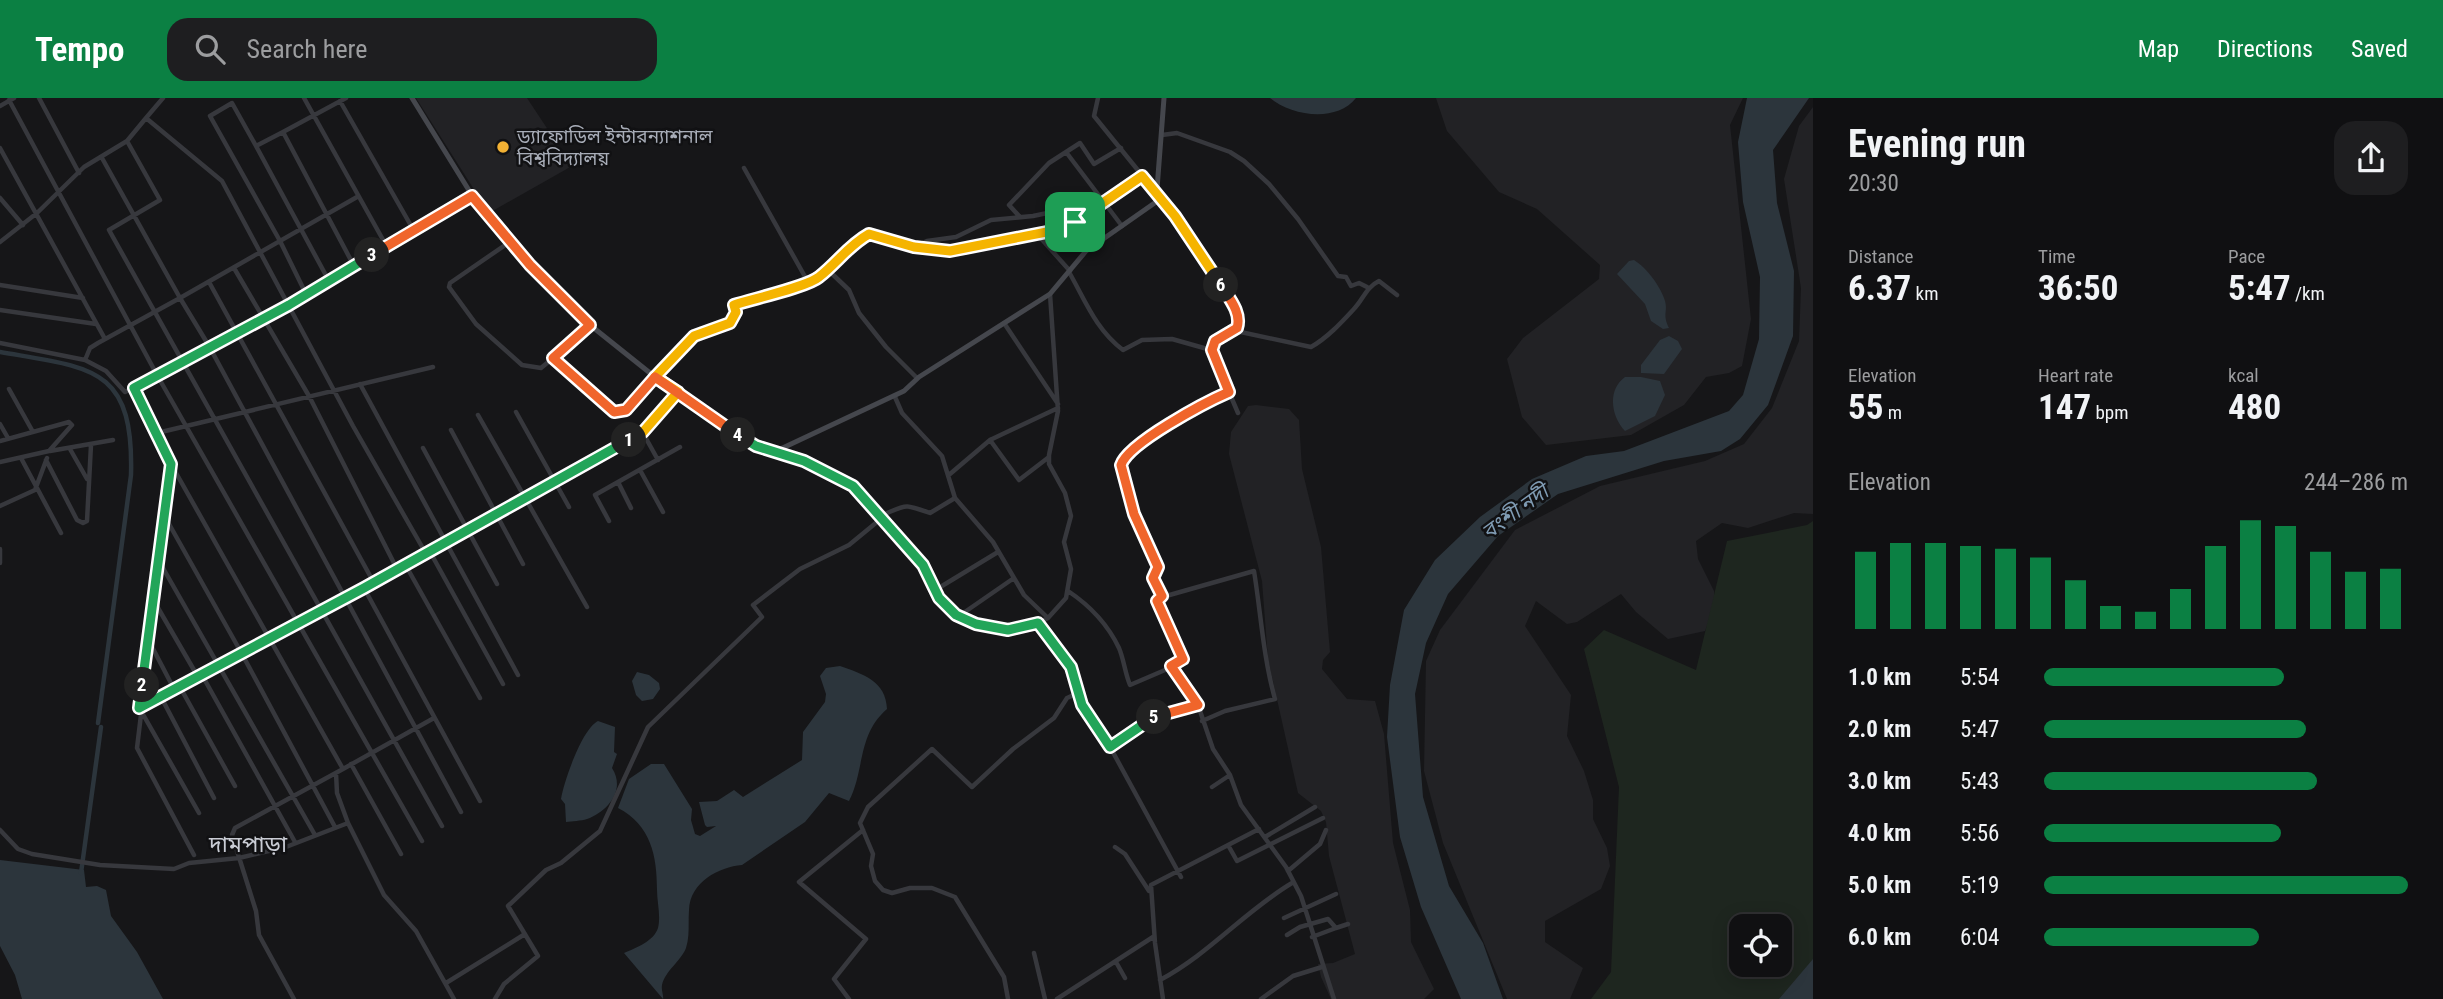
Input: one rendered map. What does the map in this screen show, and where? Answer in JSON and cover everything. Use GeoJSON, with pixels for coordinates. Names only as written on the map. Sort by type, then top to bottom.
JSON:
{"type":"FeatureCollection","features":[{"type":"Feature","properties":{"kind":"street"},"geometry":{"type":"LineString","coordinates":[[39,98],[79,173]]}},
{"type":"Feature","properties":{"kind":"street"},"geometry":{"type":"LineString","coordinates":[[0,242],[37,213],[79,173],[127,141],[163,98]]}},
{"type":"Feature","properties":{"kind":"street"},"geometry":{"type":"LineString","coordinates":[[304,98],[387,247]]}},
{"type":"Feature","properties":{"kind":"street"},"geometry":{"type":"LineString","coordinates":[[257,146],[346,98]]}},
{"type":"Feature","properties":{"kind":"street"},"geometry":{"type":"LineString","coordinates":[[412,98],[472,196],[590,325],[655,377],[756,446],[844,479],[923,565],[942,603],[959,616],[976,624],[1008,630],[1048,618],[1068,591],[1070,569],[1064,542],[1071,516],[1065,493],[1049,464],[1058,406],[1050,294]]}},
{"type":"Feature","properties":{"kind":"street"},"geometry":{"type":"LineString","coordinates":[[1098,98],[1094,116],[1158,199],[1175,216],[1233,304],[1239,322],[1235,330],[1215,341],[1212,350],[1238,413]]}},
{"type":"Feature","properties":{"kind":"street"},"geometry":{"type":"LineString","coordinates":[[774,452],[845,416],[895,397],[917,379],[1050,294],[1086,251],[1158,199],[1164,98]]}},
{"type":"Feature","properties":{"kind":"street"},"geometry":{"type":"LineString","coordinates":[[0,106],[12,99],[157,375],[300,622],[422,841]]}},
{"type":"Feature","properties":{"kind":"street"},"geometry":{"type":"LineString","coordinates":[[340,101],[414,231]]}},
{"type":"Feature","properties":{"kind":"street"},"geometry":{"type":"LineString","coordinates":[[306,294],[281,241],[210,116],[232,103],[329,281]]}},
{"type":"Feature","properties":{"kind":"street"},"geometry":{"type":"LineString","coordinates":[[146,118],[222,181],[334,390],[503,684]]}},
{"type":"Feature","properties":{"kind":"street"},"geometry":{"type":"LineString","coordinates":[[283,132],[354,266]]}},
{"type":"Feature","properties":{"kind":"street"},"geometry":{"type":"LineString","coordinates":[[1162,135],[1177,133],[1236,154],[1269,184],[1298,219],[1338,276],[1346,277],[1352,286],[1359,283],[1367,288]]}},
{"type":"Feature","properties":{"kind":"street"},"geometry":{"type":"LineString","coordinates":[[127,141],[160,200],[109,230],[442,826]]}},
{"type":"Feature","properties":{"kind":"street"},"geometry":{"type":"LineString","coordinates":[[1020,218],[1009,205],[1049,163],[1080,143],[1094,164],[1121,148]]}},
{"type":"Feature","properties":{"kind":"street"},"geometry":{"type":"LineString","coordinates":[[0,148],[105,339]]}},
{"type":"Feature","properties":{"kind":"street"},"geometry":{"type":"LineString","coordinates":[[1066,152],[1123,226]]}},
{"type":"Feature","properties":{"kind":"street"},"geometry":{"type":"LineString","coordinates":[[102,158],[209,346],[461,813]]}},
{"type":"Feature","properties":{"kind":"street"},"geometry":{"type":"LineString","coordinates":[[744,168],[807,282]]}},
{"type":"Feature","properties":{"kind":"street"},"geometry":{"type":"LineString","coordinates":[[553,358],[614,412],[626,410],[694,336],[730,323],[736,312],[734,305],[818,279],[837,258],[850,251],[856,241],[869,234],[914,247],[969,250],[1068,226],[1142,176]]}},
{"type":"Feature","properties":{"kind":"street"},"geometry":{"type":"LineString","coordinates":[[0,343],[85,360],[106,371],[125,393],[289,305],[472,196]]}},
{"type":"Feature","properties":{"kind":"street"},"geometry":{"type":"LineString","coordinates":[[85,360],[90,348],[105,339],[357,197]]}},
{"type":"Feature","properties":{"kind":"street"},"geometry":{"type":"LineString","coordinates":[[0,198],[23,225]]}},
{"type":"Feature","properties":{"kind":"street"},"geometry":{"type":"LineString","coordinates":[[914,247],[928,241],[956,237],[991,220],[1020,218],[1105,201]]}},
{"type":"Feature","properties":{"kind":"street"},"geometry":{"type":"LineString","coordinates":[[1037,234],[1070,271],[1084,305],[1102,331],[1123,350],[1142,340],[1172,339],[1212,350]]}},
{"type":"Feature","properties":{"kind":"street"},"geometry":{"type":"LineString","coordinates":[[511,241],[450,283],[449,287],[476,324],[522,365],[541,368],[590,325]]}},
{"type":"Feature","properties":{"kind":"street"},"geometry":{"type":"LineString","coordinates":[[234,268],[309,396],[397,569]]}},
{"type":"Feature","properties":{"kind":"street"},"geometry":{"type":"LineString","coordinates":[[827,269],[849,290],[859,313],[886,347],[917,379]]}},
{"type":"Feature","properties":{"kind":"street"},"geometry":{"type":"LineString","coordinates":[[1235,330],[1311,347],[1322,341],[1355,308],[1367,288],[1379,281],[1396,295]]}},
{"type":"Feature","properties":{"kind":"street"},"geometry":{"type":"LineString","coordinates":[[209,282],[374,583]]}},
{"type":"Feature","properties":{"kind":"street"},"geometry":{"type":"LineString","coordinates":[[0,285],[83,298]]}},
{"type":"Feature","properties":{"kind":"street"},"geometry":{"type":"LineString","coordinates":[[0,310],[97,324]]}},
{"type":"Feature","properties":{"kind":"street"},"geometry":{"type":"LineString","coordinates":[[1004,323],[1058,406]]}},
{"type":"Feature","properties":{"kind":"street"},"geometry":{"type":"LineString","coordinates":[[157,433],[433,367]]}},
{"type":"Feature","properties":{"kind":"street"},"geometry":{"type":"LineString","coordinates":[[360,384],[518,675]]}},
{"type":"Feature","properties":{"kind":"street"},"geometry":{"type":"LineString","coordinates":[[134,388],[171,464],[343,769]]}},
{"type":"Feature","properties":{"kind":"street"},"geometry":{"type":"LineString","coordinates":[[9,389],[33,432]]}},
{"type":"Feature","properties":{"kind":"street"},"geometry":{"type":"LineString","coordinates":[[139,708],[374,583],[554,479],[643,432],[678,392]]}},
{"type":"Feature","properties":{"kind":"street"},"geometry":{"type":"LineString","coordinates":[[1162,596],[1153,578],[1158,567],[1156,560],[1134,514],[1123,479],[1122,460],[1164,426],[1229,392]]}},
{"type":"Feature","properties":{"kind":"street"},"geometry":{"type":"LineString","coordinates":[[895,397],[902,413],[938,450],[950,474]]}},
{"type":"Feature","properties":{"kind":"street"},"geometry":{"type":"LineString","coordinates":[[1048,618],[1024,595],[988,534],[955,498],[948,479],[950,474],[990,440],[1058,406]]}},
{"type":"Feature","properties":{"kind":"street"},"geometry":{"type":"LineString","coordinates":[[516,412],[569,507]]}},
{"type":"Feature","properties":{"kind":"street"},"geometry":{"type":"LineString","coordinates":[[478,415],[587,607]]}},
{"type":"Feature","properties":{"kind":"street"},"geometry":{"type":"LineString","coordinates":[[0,424],[8,438]]}},
{"type":"Feature","properties":{"kind":"street"},"geometry":{"type":"LineString","coordinates":[[0,441],[72,424],[49,451],[36,487],[27,496],[0,506]]}},
{"type":"Feature","properties":{"kind":"street"},"geometry":{"type":"LineString","coordinates":[[451,430],[523,564]]}},
{"type":"Feature","properties":{"kind":"street"},"geometry":{"type":"LineString","coordinates":[[643,432],[658,460]]}},
{"type":"Feature","properties":{"kind":"street"},"geometry":{"type":"LineString","coordinates":[[0,462],[113,440]]}},
{"type":"Feature","properties":{"kind":"street"},"geometry":{"type":"LineString","coordinates":[[990,440],[1020,480],[1049,457]]}},
{"type":"Feature","properties":{"kind":"street"},"geometry":{"type":"LineString","coordinates":[[46,460],[77,520],[83,523],[87,521],[91,444]]}},
{"type":"Feature","properties":{"kind":"street"},"geometry":{"type":"LineString","coordinates":[[609,521],[595,495],[680,447]]}},
{"type":"Feature","properties":{"kind":"street"},"geometry":{"type":"LineString","coordinates":[[424,448],[497,584]]}},
{"type":"Feature","properties":{"kind":"street"},"geometry":{"type":"LineString","coordinates":[[70,449],[88,481]]}},
{"type":"Feature","properties":{"kind":"street"},"geometry":{"type":"LineString","coordinates":[[21,458],[61,533]]}},
{"type":"Feature","properties":{"kind":"street"},"geometry":{"type":"LineString","coordinates":[[171,464],[139,708],[138,753],[194,855]]}},
{"type":"Feature","properties":{"kind":"street"},"geometry":{"type":"LineString","coordinates":[[639,470],[663,512]]}},
{"type":"Feature","properties":{"kind":"street"},"geometry":{"type":"LineString","coordinates":[[618,482],[631,508]]}},
{"type":"Feature","properties":{"kind":"street"},"geometry":{"type":"LineString","coordinates":[[495,999],[504,984],[538,956],[508,906],[546,870],[600,831],[648,727],[762,617],[753,605],[800,569],[849,545],[878,519],[902,504],[935,513],[949,499],[955,498]]}},
{"type":"Feature","properties":{"kind":"street"},"geometry":{"type":"LineString","coordinates":[[164,515],[335,827]]}},
{"type":"Feature","properties":{"kind":"street"},"geometry":{"type":"LineString","coordinates":[[0,549],[0,563]]}},
{"type":"Feature","properties":{"kind":"street"},"geometry":{"type":"LineString","coordinates":[[937,589],[998,551]]}},
{"type":"Feature","properties":{"kind":"street"},"geometry":{"type":"LineString","coordinates":[[159,560],[315,835]]}},
{"type":"Feature","properties":{"kind":"street"},"geometry":{"type":"LineString","coordinates":[[405,564],[480,698]]}},
{"type":"Feature","properties":{"kind":"street"},"geometry":{"type":"LineString","coordinates":[[1068,591],[1094,612],[1115,642],[1130,685],[1172,667],[1183,659],[1157,601],[1162,596],[1254,570],[1261,612],[1263,654],[1275,699],[1234,708],[1202,721]]}},
{"type":"Feature","properties":{"kind":"street"},"geometry":{"type":"LineString","coordinates":[[959,616],[1014,578]]}},
{"type":"Feature","properties":{"kind":"street"},"geometry":{"type":"LineString","coordinates":[[364,588],[480,800]]}},
{"type":"Feature","properties":{"kind":"street"},"geometry":{"type":"LineString","coordinates":[[153,600],[200,676],[295,843]]}},
{"type":"Feature","properties":{"kind":"street"},"geometry":{"type":"LineString","coordinates":[[1038,623],[1071,667],[1086,713],[1110,747],[1179,874]]}},
{"type":"Feature","properties":{"kind":"street"},"geometry":{"type":"LineString","coordinates":[[148,641],[235,786]]}},
{"type":"Feature","properties":{"kind":"street"},"geometry":{"type":"LineString","coordinates":[[1172,667],[1198,705],[1213,749],[1230,775],[1241,805],[1288,870],[1334,999]]}},
{"type":"Feature","properties":{"kind":"street"},"geometry":{"type":"LineString","coordinates":[[1008,999],[1004,977],[961,904],[950,893],[932,888],[910,888],[892,893],[883,890],[875,881],[871,866],[873,854],[860,823],[868,807],[932,749],[972,788],[1013,749],[1054,718],[1067,698],[1078,693]]}},
{"type":"Feature","properties":{"kind":"street"},"geometry":{"type":"LineString","coordinates":[[160,697],[214,798]]}},
{"type":"Feature","properties":{"kind":"street"},"geometry":{"type":"LineString","coordinates":[[1110,747],[1158,715],[1198,705]]}},
{"type":"Feature","properties":{"kind":"street"},"geometry":{"type":"LineString","coordinates":[[139,708],[199,813]]}},
{"type":"Feature","properties":{"kind":"street"},"geometry":{"type":"LineString","coordinates":[[295,999],[259,935],[256,911],[232,835],[235,828],[434,718]]}},
{"type":"Feature","properties":{"kind":"street"},"geometry":{"type":"LineString","coordinates":[[351,764],[401,854]]}},
{"type":"Feature","properties":{"kind":"street"},"geometry":{"type":"LineString","coordinates":[[336,773],[337,793],[348,823],[384,895],[416,930],[454,999]]}},
{"type":"Feature","properties":{"kind":"street"},"geometry":{"type":"LineString","coordinates":[[1212,786],[1230,775]]}},
{"type":"Feature","properties":{"kind":"street"},"geometry":{"type":"LineString","coordinates":[[1265,837],[1315,807]]}},
{"type":"Feature","properties":{"kind":"street"},"geometry":{"type":"LineString","coordinates":[[1228,845],[1237,861],[1323,818]]}},
{"type":"Feature","properties":{"kind":"street"},"geometry":{"type":"LineString","coordinates":[[0,830],[18,849],[32,855],[100,865],[174,869],[189,863],[239,858],[295,843],[348,823]]}},
{"type":"Feature","properties":{"kind":"street"},"geometry":{"type":"LineString","coordinates":[[1163,999],[1154,937],[1151,885],[1179,874],[1259,829]]}},
{"type":"Feature","properties":{"kind":"street"},"geometry":{"type":"LineString","coordinates":[[849,999],[834,978],[866,939],[799,882],[863,830]]}},
{"type":"Feature","properties":{"kind":"street"},"geometry":{"type":"LineString","coordinates":[[1288,870],[1320,844],[1326,830]]}},
{"type":"Feature","properties":{"kind":"street"},"geometry":{"type":"LineString","coordinates":[[1115,847],[1125,854],[1150,892]]}},
{"type":"Feature","properties":{"kind":"street"},"geometry":{"type":"LineString","coordinates":[[1160,980],[1192,962],[1268,898],[1292,883]]}},
{"type":"Feature","properties":{"kind":"street"},"geometry":{"type":"LineString","coordinates":[[1284,918],[1336,894]]}},
{"type":"Feature","properties":{"kind":"street"},"geometry":{"type":"LineString","coordinates":[[1287,935],[1328,919],[1336,929]]}},
{"type":"Feature","properties":{"kind":"street"},"geometry":{"type":"LineString","coordinates":[[1312,937],[1348,924]]}},
{"type":"Feature","properties":{"kind":"street"},"geometry":{"type":"LineString","coordinates":[[446,983],[525,934]]}},
{"type":"Feature","properties":{"kind":"street"},"geometry":{"type":"LineString","coordinates":[[1057,999],[1154,937]]}},
{"type":"Feature","properties":{"kind":"street"},"geometry":{"type":"LineString","coordinates":[[1034,953],[1045,999]]}},
{"type":"Feature","properties":{"kind":"street"},"geometry":{"type":"LineString","coordinates":[[1116,962],[1125,978]]}},
{"type":"Feature","properties":{"kind":"street"},"geometry":{"type":"LineString","coordinates":[[1261,999],[1293,976],[1322,967]]}},
{"type":"Feature","properties":{"kind":"shaded area","name":"ড্যাফোডিল ইন্টারন্যাশনাল বিশ্ববিদ্যালয়"},"geometry":{"type":"Polygon","coordinates":[[[416,98],[527,98],[572,166],[489,213],[416,98]]]}},
{"type":"Feature","properties":{"kind":"shaded area"},"geometry":{"type":"Polygon","coordinates":[[[1436,98],[1743,98],[1730,125],[1751,319],[1742,366],[1729,373],[1706,377],[1684,405],[1631,435],[1546,445],[1522,417],[1507,359],[1523,338],[1599,279],[1600,265],[1537,209],[1499,192],[1447,131],[1436,98]]]}},
{"type":"Feature","properties":{"kind":"shaded area"},"geometry":{"type":"Polygon","coordinates":[[[1813,107],[1813,514],[1794,513],[1748,528],[1722,523],[1696,541],[1698,559],[1714,591],[1715,608],[1705,631],[1668,639],[1636,612],[1621,594],[1577,622],[1567,624],[1536,601],[1525,626],[1571,695],[1567,736],[1584,771],[1593,800],[1593,819],[1607,848],[1610,866],[1601,889],[1545,921],[1545,942],[1583,968],[1570,999],[1507,999],[1443,843],[1424,771],[1426,661],[1440,630],[1515,530],[1600,486],[1705,461],[1744,444],[1772,408],[1799,341],[1801,288],[1784,179],[1799,126],[1813,107]]]}},
{"type":"Feature","properties":{"kind":"shaded area"},"geometry":{"type":"Polygon","coordinates":[[[1248,406],[1289,409],[1299,420],[1302,469],[1321,547],[1330,652],[1323,660],[1322,669],[1347,699],[1375,701],[1384,734],[1393,843],[1410,910],[1411,942],[1434,989],[1424,999],[1331,999],[1321,977],[1318,964],[1333,963],[1355,954],[1329,856],[1326,822],[1321,811],[1298,793],[1268,659],[1262,581],[1229,454],[1231,432],[1248,406]]]}},
{"type":"Feature","properties":{"kind":"shaded area"},"geometry":{"type":"Polygon","coordinates":[[[1813,521],[1813,999],[1591,999],[1611,972],[1619,787],[1584,649],[1604,630],[1696,670],[1727,541],[1807,525],[1813,521]]]}},
{"type":"Feature","properties":{"kind":"water"},"geometry":{"type":"Polygon","coordinates":[[[1270,98],[1356,98],[1337,111],[1314,114],[1290,109],[1270,98]]]}},
{"type":"Feature","properties":{"kind":"water","name":"বংশী নদী"},"geometry":{"type":"Polygon","coordinates":[[[1747,98],[1809,98],[1773,150],[1777,203],[1794,271],[1793,336],[1768,405],[1740,439],[1721,451],[1664,461],[1558,494],[1498,536],[1448,594],[1426,643],[1415,694],[1423,797],[1449,886],[1483,943],[1503,999],[1461,999],[1421,907],[1400,837],[1387,737],[1390,685],[1404,610],[1435,560],[1480,517],[1532,479],[1586,456],[1624,451],[1729,411],[1743,395],[1759,339],[1760,277],[1743,202],[1738,142],[1747,98]]]}},
{"type":"Feature","properties":{"kind":"water"},"geometry":{"type":"Polygon","coordinates":[[[1634,260],[1660,290],[1665,301],[1669,328],[1663,329],[1651,321],[1645,304],[1617,274],[1629,261],[1634,260]]]}},
{"type":"Feature","properties":{"kind":"water"},"geometry":{"type":"Polygon","coordinates":[[[1669,336],[1678,341],[1682,349],[1664,374],[1641,373],[1641,365],[1660,340],[1669,336]]]}},
{"type":"Feature","properties":{"kind":"water"},"geometry":{"type":"Polygon","coordinates":[[[1625,377],[1660,381],[1665,395],[1655,416],[1625,431],[1614,411],[1613,396],[1619,382],[1625,377]]]}},
{"type":"Feature","properties":{"kind":"water"},"geometry":{"type":"Polygon","coordinates":[[[840,666],[865,676],[878,685],[886,699],[887,709],[877,719],[866,741],[849,801],[829,793],[805,822],[742,865],[715,873],[700,884],[691,900],[686,948],[664,980],[663,999],[624,953],[653,937],[659,919],[656,865],[650,843],[638,823],[618,808],[629,779],[651,764],[664,764],[692,809],[691,820],[695,834],[700,836],[716,826],[705,825],[699,802],[717,801],[734,790],[743,797],[802,760],[803,732],[825,702],[826,694],[820,676],[826,668],[840,666]]]}},
{"type":"Feature","properties":{"kind":"water"},"geometry":{"type":"Polygon","coordinates":[[[637,672],[649,675],[659,683],[660,689],[653,699],[642,701],[636,695],[632,681],[637,672]]]}},
{"type":"Feature","properties":{"kind":"water"},"geometry":{"type":"Polygon","coordinates":[[[598,721],[615,727],[614,752],[617,754],[612,768],[616,776],[616,792],[602,811],[585,820],[566,822],[565,804],[561,799],[566,780],[580,744],[598,721]]]}},
{"type":"Feature","properties":{"kind":"water"},"geometry":{"type":"Polygon","coordinates":[[[0,860],[84,870],[86,887],[97,886],[106,890],[111,916],[137,952],[163,999],[22,999],[15,975],[0,946],[0,860]]]}},
{"type":"Feature","properties":{"kind":"water"},"geometry":{"type":"Polygon","coordinates":[[[1813,959],[1813,999],[1779,999],[1813,959]]]}},
{"type":"Feature","properties":{"kind":"waterway"},"geometry":{"type":"LineString","coordinates":[[0,352],[83,369],[101,379],[115,392],[125,412],[130,439],[131,475],[98,723]]}},
{"type":"Feature","properties":{"kind":"waterway"},"geometry":{"type":"LineString","coordinates":[[81,873],[101,727]]}},
{"type":"Feature","properties":{"kind":"place","name":"ড্যাফোডিল ইন্টারন্যাশনাল বিশ্ববিদ্যালয়"},"geometry":{"type":"Point","coordinates":[503,147]}},
{"type":"Feature","properties":{"kind":"district","name":"দামপাড়া"},"geometry":{"type":"Point","coordinates":[248,844]}},
{"type":"Feature","properties":{"kind":"route"},"geometry":{"type":"LineString","coordinates":[[1075,222],[1062,229],[950,251],[928,250],[869,234],[856,241],[850,251],[837,258],[818,279],[734,305],[736,312],[730,323],[694,336],[655,377],[678,392],[643,432],[554,479],[364,588],[139,708],[171,464],[134,388],[289,305],[472,196],[530,265],[590,325],[553,358],[614,412],[626,410],[655,377],[678,392],[737,434],[756,446],[804,461],[844,479],[861,494],[923,565],[937,589],[939,598],[956,615],[994,629],[1025,628],[1038,623],[1071,667],[1082,705],[1110,747],[1133,729],[1158,715],[1198,705],[1171,666],[1183,659],[1172,629],[1157,601],[1162,596],[1153,578],[1158,567],[1134,514],[1121,465],[1122,460],[1164,426],[1229,392],[1212,350],[1215,341],[1237,328],[1237,312],[1175,216],[1158,199],[1142,176],[1075,222]]}}]}
